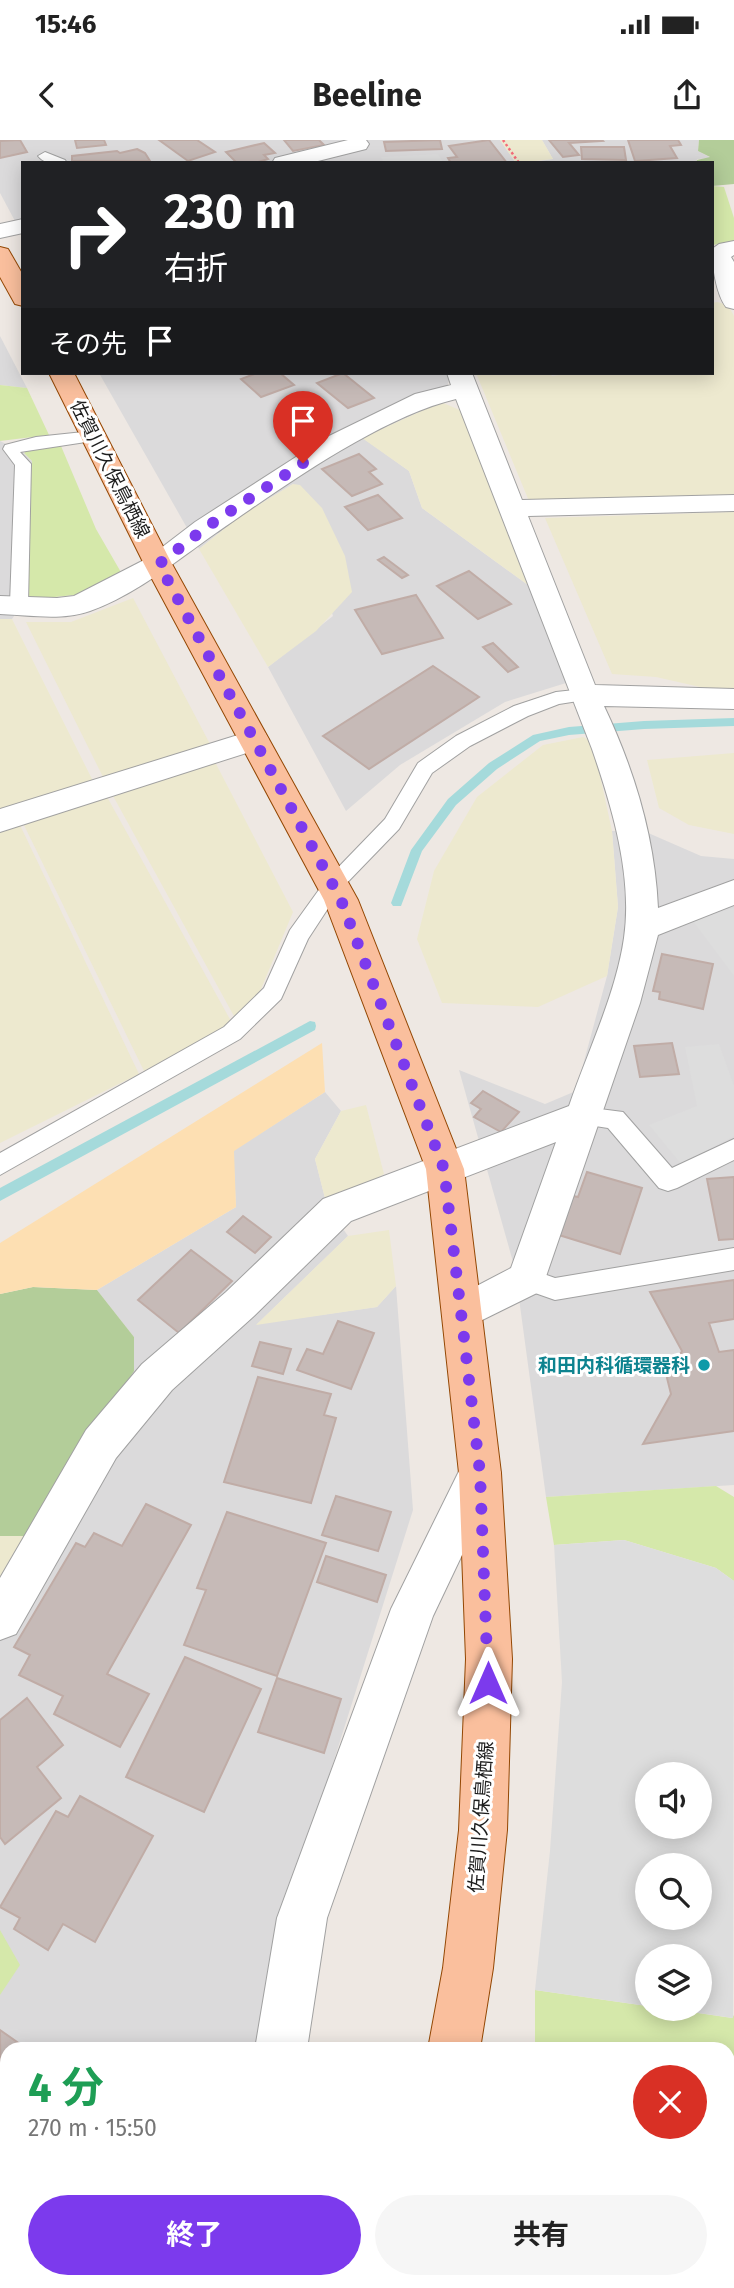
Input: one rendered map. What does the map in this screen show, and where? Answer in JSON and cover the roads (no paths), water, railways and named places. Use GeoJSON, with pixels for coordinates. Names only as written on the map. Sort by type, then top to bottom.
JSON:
{"type":"FeatureCollection","features":[{"type":"Feature","properties":{"kind":"main road"},"geometry":{"type":"LineString","coordinates":[[0,254],[21,295]]}},
{"type":"Feature","properties":{"kind":"main road","name":"佐賀川久保鳥栖線"},"geometry":{"type":"LineString","coordinates":[[62,375],[159,564],[341,900],[444,1169],[480,1473],[488,1659],[483,1830],[468,1968],[455,2042]]}},
{"type":"Feature","properties":{"kind":"street"},"geometry":{"type":"LineString","coordinates":[[290,161],[358,142],[369,161]]}},
{"type":"Feature","properties":{"kind":"street"},"geometry":{"type":"LineString","coordinates":[[0,231],[21,226]]}},
{"type":"Feature","properties":{"kind":"street"},"geometry":{"type":"LineString","coordinates":[[725,297],[728,270],[718,256],[727,248],[734,248]]}},
{"type":"Feature","properties":{"kind":"street"},"geometry":{"type":"LineString","coordinates":[[10,605],[57,607],[81,604],[159,564],[205,528],[336,443],[462,381],[606,742],[624,799],[639,882],[642,928],[627,990],[527,1279],[462,1312]]}},
{"type":"Feature","properties":{"kind":"street"},"geometry":{"type":"LineString","coordinates":[[512,509],[734,503]]}},
{"type":"Feature","properties":{"kind":"street"},"geometry":{"type":"LineString","coordinates":[[587,700],[734,699]]}},
{"type":"Feature","properties":{"kind":"street"},"geometry":{"type":"LineString","coordinates":[[0,821],[254,740]]}},
{"type":"Feature","properties":{"kind":"street"},"geometry":{"type":"LineString","coordinates":[[642,928],[734,892]]}},
{"type":"Feature","properties":{"kind":"street"},"geometry":{"type":"LineString","coordinates":[[0,1618],[101,1444],[157,1377],[240,1304],[337,1210],[584,1116]]}},
{"type":"Feature","properties":{"kind":"street"},"geometry":{"type":"LineString","coordinates":[[282,2042],[302,1918],[412,1609],[480,1473]]}},
{"type":"Feature","properties":{"kind":"lane"},"geometry":{"type":"LineString","coordinates":[[45,156],[56,161]]}},
{"type":"Feature","properties":{"kind":"lane"},"geometry":{"type":"LineString","coordinates":[[10,605],[23,464],[11,449],[36,442],[93,436]]}},
{"type":"Feature","properties":{"kind":"lane"},"geometry":{"type":"LineString","coordinates":[[0,1165],[232,1033],[273,993],[298,936],[333,885],[392,824],[425,768],[463,741],[520,711],[556,698],[587,700]]}},
{"type":"Feature","properties":{"kind":"lane"},"geometry":{"type":"LineString","coordinates":[[584,1116],[615,1119],[668,1181],[734,1149]]}},
{"type":"Feature","properties":{"kind":"lane"},"geometry":{"type":"LineString","coordinates":[[527,1279],[555,1289],[734,1259]]}},
{"type":"Feature","properties":{"kind":"waterway"},"geometry":{"type":"LineString","coordinates":[[397,903],[417,850],[452,802],[493,766],[537,738],[569,731],[734,722]]}},
{"type":"Feature","properties":{"kind":"waterway"},"geometry":{"type":"LineString","coordinates":[[0,1195],[310,1026]]}},
{"type":"Feature","properties":{"kind":"place","name":"和田内科循環器科"},"geometry":{"type":"Point","coordinates":[704,1365]}}]}
